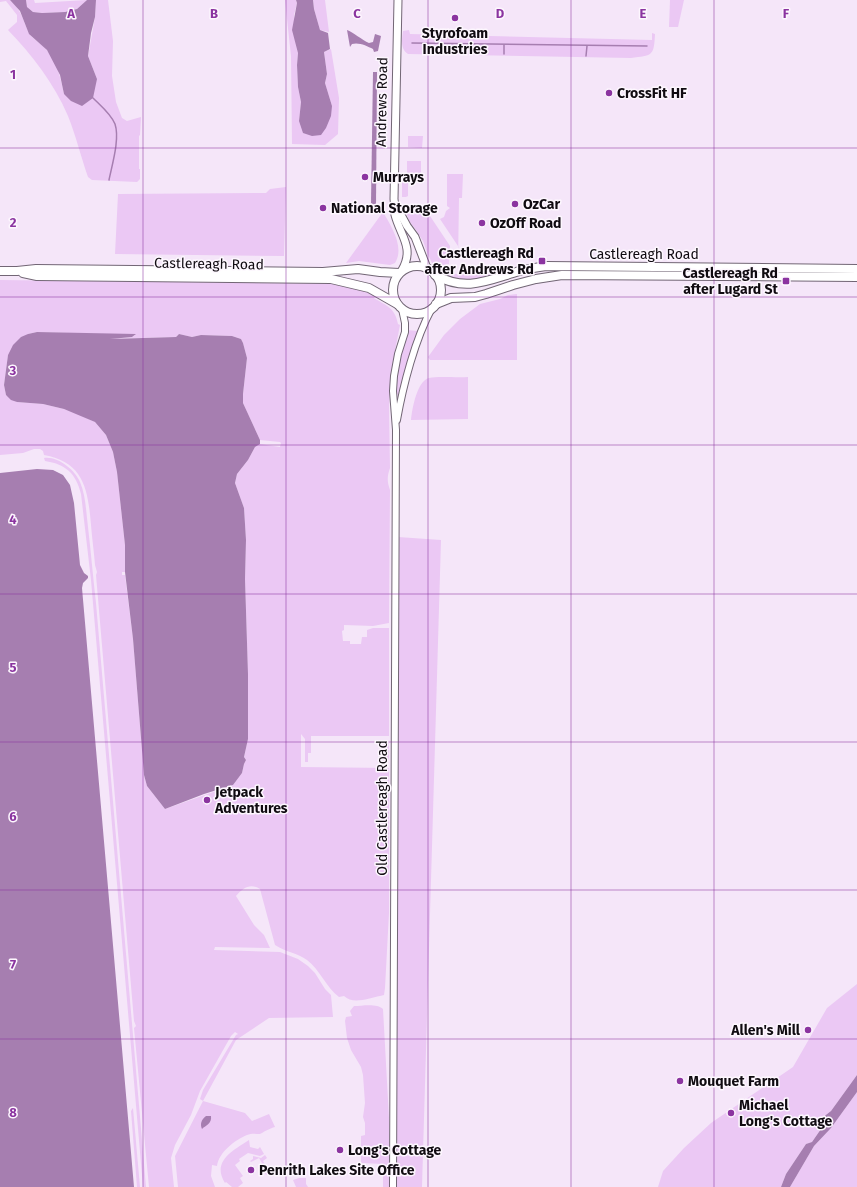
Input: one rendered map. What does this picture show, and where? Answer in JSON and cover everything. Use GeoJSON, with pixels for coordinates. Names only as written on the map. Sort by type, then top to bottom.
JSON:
{"type":"FeatureCollection","features":[{"type":"Feature","properties":{"kind":"main road","name":"Andrews Road"},"geometry":{"type":"LineString","coordinates":[[398,0],[394,199],[395,213],[407,246],[406,259],[401,272]]}},
{"type":"Feature","properties":{"kind":"main road","name":"Andrews Road"},"geometry":{"type":"LineString","coordinates":[[395,204],[415,237],[427,268]]}},
{"type":"Feature","properties":{"kind":"main road"},"geometry":{"type":"LineString","coordinates":[[412,266],[422,266],[435,274],[439,281],[440,289],[439,297],[434,306],[422,313],[417,314],[407,312],[400,306],[393,292],[393,285],[401,272],[412,266]]}},
{"type":"Feature","properties":{"kind":"main road","name":"Castlereagh Road"},"geometry":{"type":"LineString","coordinates":[[435,274],[451,282],[470,284],[482,283],[524,270],[546,266],[857,269]]}},
{"type":"Feature","properties":{"kind":"main road","name":"Castlereagh Road"},"geometry":{"type":"LineString","coordinates":[[0,271],[36,269],[323,272],[358,268],[379,272],[401,272]]}},
{"type":"Feature","properties":{"kind":"main road","name":"Castlereagh Road"},"geometry":{"type":"LineString","coordinates":[[17,271],[37,276],[331,279],[369,288],[400,306]]}},
{"type":"Feature","properties":{"kind":"main road","name":"Castlereagh Road"},"geometry":{"type":"LineString","coordinates":[[434,306],[451,298],[475,297],[536,279],[569,275],[857,277]]}},
{"type":"Feature","properties":{"kind":"street","name":"Old Castlereagh Road"},"geometry":{"type":"LineString","coordinates":[[393,1187],[396,430],[393,391],[398,354],[405,332],[405,323],[400,306]]}},
{"type":"Feature","properties":{"kind":"street","name":"Old Castlereagh Road"},"geometry":{"type":"LineString","coordinates":[[396,430],[401,396],[410,366],[424,326],[434,306]]}},
{"type":"Feature","properties":{"kind":"shaded area"},"geometry":{"type":"Polygon","coordinates":[[[0,0],[10,0],[14,3],[30,35],[45,48],[50,55],[58,71],[64,94],[97,79],[88,56],[95,17],[96,0],[108,0],[113,41],[112,76],[116,102],[122,118],[127,121],[141,117],[139,136],[140,179],[137,182],[92,180],[88,177],[68,116],[56,92],[42,70],[26,49],[8,30],[17,22],[17,15],[6,1],[0,2],[0,0]]]}},
{"type":"Feature","properties":{"kind":"shaded area"},"geometry":{"type":"Polygon","coordinates":[[[10,0],[26,0],[27,7],[33,12],[42,13],[65,12],[77,9],[87,0],[96,0],[95,17],[88,56],[97,79],[93,98],[82,106],[71,101],[64,94],[60,75],[47,50],[29,34],[20,11],[10,0]]]}},
{"type":"Feature","properties":{"kind":"shaded area"},"geometry":{"type":"Polygon","coordinates":[[[26,0],[34,0],[35,3],[87,0],[77,9],[65,12],[42,13],[33,12],[27,7],[26,0]]]}},
{"type":"Feature","properties":{"kind":"shaded area"},"geometry":{"type":"Polygon","coordinates":[[[285,0],[296,0],[297,3],[294,15],[298,53],[298,87],[301,102],[299,121],[332,106],[325,83],[327,74],[324,52],[331,49],[339,98],[338,134],[325,145],[292,144],[291,56],[285,0]]]}},
{"type":"Feature","properties":{"kind":"shaded area"},"geometry":{"type":"Polygon","coordinates":[[[296,0],[313,0],[320,30],[328,33],[330,49],[324,52],[327,74],[325,83],[332,106],[331,116],[321,135],[312,136],[303,133],[299,121],[301,102],[298,87],[298,53],[292,30],[297,3],[296,0]]]}},
{"type":"Feature","properties":{"kind":"shaded area"},"geometry":{"type":"Polygon","coordinates":[[[313,0],[325,0],[329,32],[320,30],[313,0]]]}},
{"type":"Feature","properties":{"kind":"shaded area"},"geometry":{"type":"Polygon","coordinates":[[[670,0],[684,0],[678,27],[669,27],[670,0]]]}},
{"type":"Feature","properties":{"kind":"shaded area"},"geometry":{"type":"Polygon","coordinates":[[[347,30],[369,43],[373,42],[375,34],[381,36],[378,51],[374,52],[373,49],[357,44],[352,44],[350,47],[347,30]]]}},
{"type":"Feature","properties":{"kind":"shaded area"},"geometry":{"type":"Polygon","coordinates":[[[409,30],[410,34],[652,40],[652,33],[655,34],[653,51],[650,54],[631,58],[408,54],[405,52],[402,40],[403,31],[409,30]]]}},
{"type":"Feature","properties":{"kind":"shaded area"},"geometry":{"type":"Polygon","coordinates":[[[373,72],[377,72],[376,206],[371,203],[373,72]]]}},
{"type":"Feature","properties":{"kind":"shaded area"},"geometry":{"type":"Polygon","coordinates":[[[408,136],[423,136],[422,148],[408,147],[408,136]]]}},
{"type":"Feature","properties":{"kind":"shaded area"},"geometry":{"type":"Polygon","coordinates":[[[407,161],[421,161],[421,173],[407,173],[407,161]]]}},
{"type":"Feature","properties":{"kind":"shaded area"},"geometry":{"type":"Polygon","coordinates":[[[447,174],[463,174],[462,198],[459,198],[458,264],[458,246],[440,219],[444,217],[446,211],[450,208],[447,206],[447,174]]]}},
{"type":"Feature","properties":{"kind":"shaded area"},"geometry":{"type":"Polygon","coordinates":[[[402,182],[408,183],[408,196],[406,197],[402,197],[402,182]]]}},
{"type":"Feature","properties":{"kind":"shaded area"},"geometry":{"type":"Polygon","coordinates":[[[286,187],[284,256],[115,254],[118,194],[266,193],[270,189],[286,187]]]}},
{"type":"Feature","properties":{"kind":"shaded area"},"geometry":{"type":"Polygon","coordinates":[[[404,205],[426,210],[450,246],[449,264],[435,266],[432,263],[423,241],[409,221],[404,205]]]}},
{"type":"Feature","properties":{"kind":"shaded area"},"geometry":{"type":"Polygon","coordinates":[[[383,212],[393,230],[398,244],[398,257],[395,263],[390,265],[359,261],[346,263],[383,212]]]}},
{"type":"Feature","properties":{"kind":"shaded area"},"geometry":{"type":"Polygon","coordinates":[[[443,274],[497,274],[477,280],[463,280],[443,274]]]}},
{"type":"Feature","properties":{"kind":"shaded area"},"geometry":{"type":"Polygon","coordinates":[[[0,280],[333,284],[362,290],[375,296],[374,298],[393,311],[398,324],[400,325],[391,371],[389,407],[389,623],[373,626],[344,625],[344,630],[342,631],[343,641],[350,641],[350,644],[361,644],[362,637],[367,637],[367,630],[373,628],[389,628],[389,736],[311,736],[311,753],[308,753],[308,762],[305,762],[305,739],[301,734],[301,767],[389,768],[389,913],[384,995],[356,1000],[348,999],[344,996],[339,997],[334,993],[312,964],[300,956],[275,945],[260,889],[250,886],[241,891],[236,896],[254,925],[264,935],[270,948],[215,947],[214,950],[280,952],[298,959],[315,973],[325,989],[331,995],[333,1017],[269,1018],[236,1040],[203,1101],[200,1099],[203,1090],[238,1034],[235,1032],[231,1036],[200,1091],[191,1115],[175,1145],[171,1158],[174,1187],[149,1187],[134,1028],[136,1026],[134,1021],[96,575],[97,572],[88,500],[85,489],[76,471],[68,464],[44,455],[43,451],[40,449],[34,449],[23,453],[0,455],[0,280]],[[37,332],[28,334],[8,355],[4,385],[6,395],[17,402],[43,404],[64,409],[95,422],[106,435],[113,452],[117,472],[125,545],[125,572],[122,572],[122,575],[125,575],[133,639],[144,775],[147,786],[165,809],[233,785],[242,773],[246,760],[244,757],[248,739],[248,674],[245,579],[246,540],[244,508],[235,483],[237,474],[248,460],[255,447],[260,444],[280,447],[281,443],[260,440],[243,403],[247,358],[241,339],[232,336],[201,335],[192,337],[179,334],[176,337],[103,339],[132,337],[135,335],[37,332]]]}},
{"type":"Feature","properties":{"kind":"shaded area"},"geometry":{"type":"Polygon","coordinates":[[[517,294],[517,360],[430,360],[428,357],[444,335],[460,319],[480,304],[500,299],[508,295],[517,294]]]}},
{"type":"Feature","properties":{"kind":"shaded area"},"geometry":{"type":"Polygon","coordinates":[[[407,330],[418,331],[400,395],[395,394],[397,370],[407,330]]]}},
{"type":"Feature","properties":{"kind":"shaded area"},"geometry":{"type":"Polygon","coordinates":[[[37,332],[136,334],[132,337],[110,339],[176,337],[179,334],[192,337],[201,335],[232,336],[241,339],[243,343],[247,358],[243,403],[260,440],[260,444],[255,447],[248,460],[237,474],[235,483],[244,508],[246,540],[245,579],[248,674],[248,739],[244,757],[246,760],[242,773],[233,785],[165,809],[147,786],[144,775],[133,639],[125,572],[125,545],[117,472],[113,452],[106,435],[95,422],[64,409],[43,404],[17,402],[11,400],[6,395],[4,385],[8,355],[13,345],[21,337],[37,332]]]}},
{"type":"Feature","properties":{"kind":"shaded area"},"geometry":{"type":"Polygon","coordinates":[[[433,377],[468,377],[468,419],[411,420],[418,390],[425,380],[433,377]]]}},
{"type":"Feature","properties":{"kind":"shaded area"},"geometry":{"type":"Polygon","coordinates":[[[44,458],[55,459],[65,465],[78,477],[84,493],[86,504],[96,603],[146,1187],[143,1187],[91,580],[81,494],[76,480],[69,471],[58,464],[45,461],[44,458]]]}},
{"type":"Feature","properties":{"kind":"shaded area"},"geometry":{"type":"Polygon","coordinates":[[[37,469],[53,470],[63,475],[70,485],[74,503],[80,565],[84,573],[88,576],[83,583],[82,588],[134,1187],[0,1187],[0,473],[37,469]]]}},
{"type":"Feature","properties":{"kind":"shaded area"},"geometry":{"type":"Polygon","coordinates":[[[398,537],[441,540],[422,1187],[397,1187],[398,537]]]}},
{"type":"Feature","properties":{"kind":"shaded area"},"geometry":{"type":"Polygon","coordinates":[[[383,740],[389,741],[389,760],[383,763],[383,740]]]}},
{"type":"Feature","properties":{"kind":"shaded area"},"geometry":{"type":"Polygon","coordinates":[[[857,984],[857,1075],[831,1111],[822,1118],[821,1129],[812,1142],[806,1144],[786,1174],[781,1187],[658,1187],[663,1171],[684,1148],[711,1123],[793,1067],[827,1008],[857,984]]]}},
{"type":"Feature","properties":{"kind":"shaded area"},"geometry":{"type":"Polygon","coordinates":[[[373,1005],[383,1009],[389,1118],[389,1187],[383,1187],[383,1164],[361,1163],[361,1136],[365,1135],[365,1123],[363,1117],[365,1103],[363,1075],[361,1067],[351,1050],[347,1038],[345,1021],[346,1017],[352,1016],[350,1011],[354,1006],[373,1005]]]}},
{"type":"Feature","properties":{"kind":"shaded area"},"geometry":{"type":"Polygon","coordinates":[[[857,1075],[857,1092],[831,1128],[814,1146],[790,1187],[781,1187],[786,1174],[806,1144],[812,1142],[821,1129],[822,1118],[831,1111],[857,1075]]]}},
{"type":"Feature","properties":{"kind":"shaded area"},"geometry":{"type":"Polygon","coordinates":[[[857,1092],[857,1187],[790,1187],[814,1146],[831,1128],[857,1092]]]}},
{"type":"Feature","properties":{"kind":"shaded area"},"geometry":{"type":"Polygon","coordinates":[[[203,1101],[245,1113],[252,1121],[269,1114],[275,1127],[260,1134],[247,1135],[224,1151],[218,1161],[217,1166],[212,1165],[211,1176],[215,1187],[178,1187],[175,1156],[203,1101]]]}},
{"type":"Feature","properties":{"kind":"shaded area"},"geometry":{"type":"Polygon","coordinates":[[[133,1108],[140,1187],[137,1187],[131,1111],[133,1108]]]}},
{"type":"Feature","properties":{"kind":"shaded area"},"geometry":{"type":"Polygon","coordinates":[[[206,1116],[211,1116],[211,1121],[202,1129],[201,1122],[206,1116]]]}},
{"type":"Feature","properties":{"kind":"shaded area"},"geometry":{"type":"Polygon","coordinates":[[[249,1140],[250,1147],[258,1149],[260,1147],[264,1154],[260,1156],[248,1153],[239,1159],[240,1161],[235,1165],[243,1176],[240,1178],[243,1183],[238,1187],[232,1187],[226,1182],[225,1183],[221,1175],[222,1162],[231,1152],[249,1140]]]}},
{"type":"Feature","properties":{"kind":"shaded area"},"geometry":{"type":"Polygon","coordinates":[[[265,1155],[267,1158],[263,1161],[270,1172],[266,1175],[259,1165],[262,1163],[259,1158],[251,1162],[250,1161],[253,1159],[253,1156],[261,1158],[265,1155]]]}},
{"type":"Feature","properties":{"kind":"shaded area"},"geometry":{"type":"Polygon","coordinates":[[[306,1178],[306,1184],[308,1187],[296,1187],[293,1180],[306,1178]]]}},
{"type":"Feature","properties":{"kind":"waterway"},"geometry":{"type":"LineString","coordinates":[[412,43],[647,46]]}},
{"type":"Feature","properties":{"kind":"waterway"},"geometry":{"type":"LineString","coordinates":[[504,45],[504,54]]}},
{"type":"Feature","properties":{"kind":"waterway"},"geometry":{"type":"LineString","coordinates":[[586,56],[587,46]]}},
{"type":"Feature","properties":{"kind":"waterway"},"geometry":{"type":"LineString","coordinates":[[93,98],[106,110],[115,124],[117,137],[109,180]]}},
{"type":"Feature","properties":{"kind":"place","name":"Styrofoam Industries"},"geometry":{"type":"Point","coordinates":[455,18]}},
{"type":"Feature","properties":{"kind":"place","name":"CrossFit HF"},"geometry":{"type":"Point","coordinates":[609,93]}},
{"type":"Feature","properties":{"kind":"place","name":"Murrays"},"geometry":{"type":"Point","coordinates":[365,177]}},
{"type":"Feature","properties":{"kind":"place","name":"OzCar"},"geometry":{"type":"Point","coordinates":[515,204]}},
{"type":"Feature","properties":{"kind":"place","name":"National Storage"},"geometry":{"type":"Point","coordinates":[323,208]}},
{"type":"Feature","properties":{"kind":"place","name":"OzOff Road"},"geometry":{"type":"Point","coordinates":[482,223]}},
{"type":"Feature","properties":{"kind":"place","name":"Castlereagh Rd after Andrews Rd"},"geometry":{"type":"Point","coordinates":[542,261]}},
{"type":"Feature","properties":{"kind":"place","name":"Castlereagh Rd after Lugard St"},"geometry":{"type":"Point","coordinates":[786,281]}},
{"type":"Feature","properties":{"kind":"place","name":"Jetpack Adventures"},"geometry":{"type":"Point","coordinates":[207,800]}},
{"type":"Feature","properties":{"kind":"place","name":"Allen's Mill"},"geometry":{"type":"Point","coordinates":[808,1030]}},
{"type":"Feature","properties":{"kind":"place","name":"Mouquet Farm"},"geometry":{"type":"Point","coordinates":[680,1081]}},
{"type":"Feature","properties":{"kind":"place","name":"Michael Long's Cottage"},"geometry":{"type":"Point","coordinates":[731,1113]}},
{"type":"Feature","properties":{"kind":"place","name":"Long's Cottage"},"geometry":{"type":"Point","coordinates":[340,1150]}},
{"type":"Feature","properties":{"kind":"place","name":"Penrith Lakes Site Office"},"geometry":{"type":"Point","coordinates":[251,1170]}}]}
